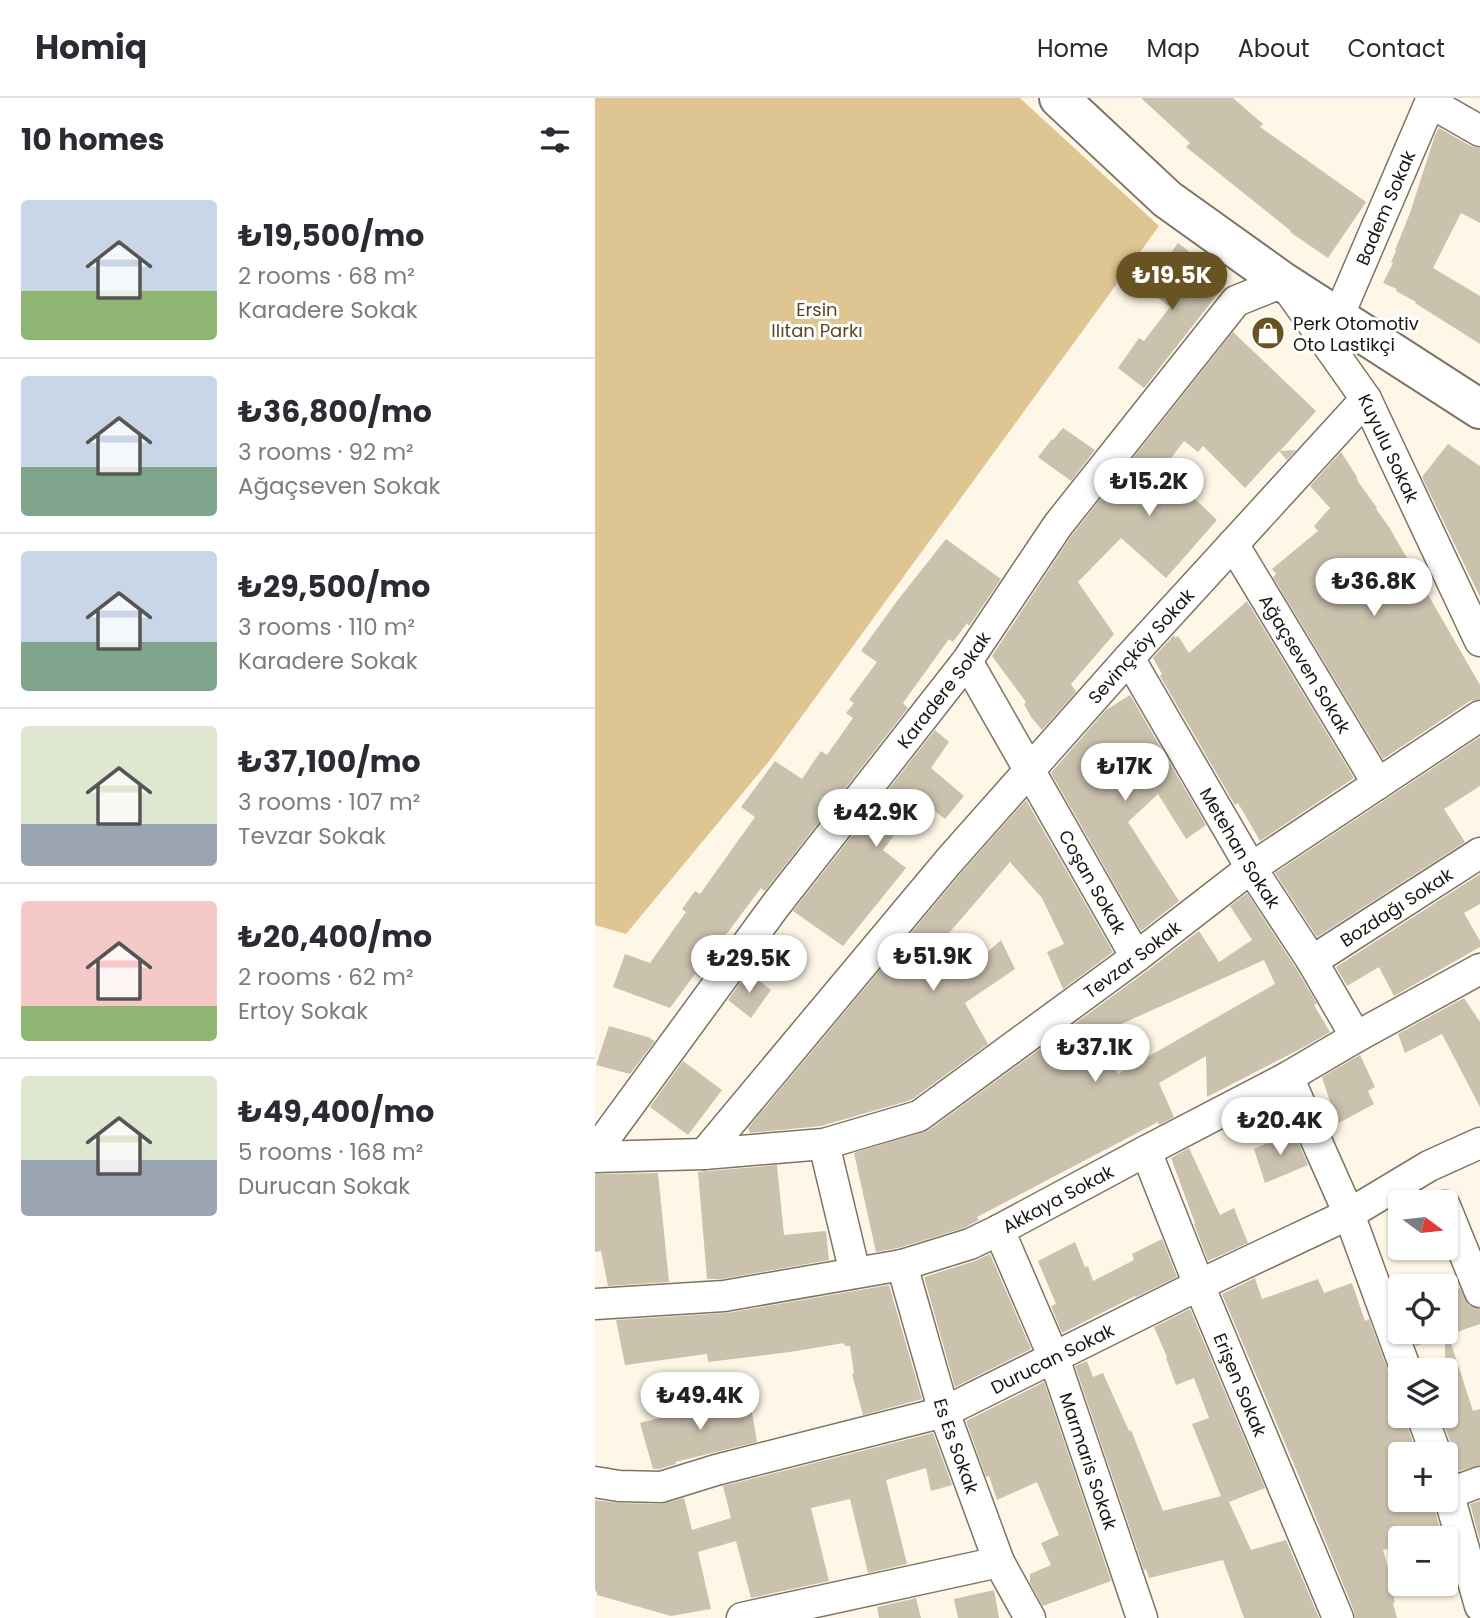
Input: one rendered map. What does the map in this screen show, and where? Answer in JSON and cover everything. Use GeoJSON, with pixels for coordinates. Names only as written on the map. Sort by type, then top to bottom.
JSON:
{"type":"FeatureCollection","features":[{"type":"Feature","properties":{"kind":"main road"},"geometry":{"type":"LineString","coordinates":[[1059,98],[1167,199],[1341,310],[1480,409]]}},
{"type":"Feature","properties":{"kind":"main road"},"geometry":{"type":"LineString","coordinates":[[1084,98],[1186,190],[1288,276]]}},
{"type":"Feature","properties":{"kind":"main road"},"geometry":{"type":"LineString","coordinates":[[1341,310],[1418,346],[1480,386]]}},
{"type":"Feature","properties":{"kind":"street"},"geometry":{"type":"LineString","coordinates":[[1432,100],[1480,131]]}},
{"type":"Feature","properties":{"kind":"street","name":"Badem Sokak"},"geometry":{"type":"LineString","coordinates":[[1341,310],[1432,100]]}},
{"type":"Feature","properties":{"kind":"street","name":"Kuyulu Sokak"},"geometry":{"type":"LineString","coordinates":[[1288,276],[1366,399],[1480,641]]}},
{"type":"Feature","properties":{"kind":"street","name":"Karadere Sokak"},"geometry":{"type":"LineString","coordinates":[[595,1154],[775,906],[967,661],[1058,525],[1236,301],[1288,276]]}},
{"type":"Feature","properties":{"kind":"street","name":"Sevinçköy Sokak"},"geometry":{"type":"LineString","coordinates":[[704,1154],[948,862],[1129,658],[1366,399]]}},
{"type":"Feature","properties":{"kind":"street","name":"Ağaçseven Sokak"},"geometry":{"type":"LineString","coordinates":[[1233,544],[1378,784]]}},
{"type":"Feature","properties":{"kind":"street","name":"Metehan Sokak"},"geometry":{"type":"LineString","coordinates":[[1129,658],[1251,868],[1312,961],[1356,1037]]}},
{"type":"Feature","properties":{"kind":"street","name":"Coşan Sokak"},"geometry":{"type":"LineString","coordinates":[[967,661],[1136,957]]}},
{"type":"Feature","properties":{"kind":"street","name":"Tevzar Sokak"},"geometry":{"type":"LineString","coordinates":[[595,1154],[704,1154],[824,1144],[919,1116],[1136,957],[1251,868],[1480,716]]}},
{"type":"Feature","properties":{"kind":"street","name":"Bozdağı Sokak"},"geometry":{"type":"LineString","coordinates":[[1312,961],[1480,853]]}},
{"type":"Feature","properties":{"kind":"street","name":"Akkaya Sokak"},"geometry":{"type":"LineString","coordinates":[[595,1304],[724,1296],[902,1265],[970,1244],[1288,1077],[1480,969]]}},
{"type":"Feature","properties":{"kind":"street"},"geometry":{"type":"LineString","coordinates":[[1288,1077],[1349,1214],[1402,1358]]}},
{"type":"Feature","properties":{"kind":"street","name":"Durucan Sokak"},"geometry":{"type":"LineString","coordinates":[[595,1482],[619,1486],[661,1487],[716,1470],[944,1412],[1349,1214],[1429,1166],[1480,1143]]}},
{"type":"Feature","properties":{"kind":"street"},"geometry":{"type":"LineString","coordinates":[[824,1144],[855,1273]]}},
{"type":"Feature","properties":{"kind":"street","name":"Erişen Sokak"},"geometry":{"type":"LineString","coordinates":[[1146,1150],[1199,1285],[1338,1618]]}},
{"type":"Feature","properties":{"kind":"street"},"geometry":{"type":"LineString","coordinates":[[1429,1166],[1439,1190]]}},
{"type":"Feature","properties":{"kind":"street","name":"Marmaris Sokak"},"geometry":{"type":"LineString","coordinates":[[999,1230],[1054,1358],[1142,1618]]}},
{"type":"Feature","properties":{"kind":"street"},"geometry":{"type":"LineString","coordinates":[[1458,1237],[1480,1292]]}},
{"type":"Feature","properties":{"kind":"street","name":"Es Es Sokak"},"geometry":{"type":"LineString","coordinates":[[902,1265],[944,1412],[999,1562],[1030,1618]]}},
{"type":"Feature","properties":{"kind":"street"},"geometry":{"type":"LineString","coordinates":[[1458,1485],[1480,1482]]}},
{"type":"Feature","properties":{"kind":"street"},"geometry":{"type":"LineString","coordinates":[[1455,1512],[1480,1606]]}},
{"type":"Feature","properties":{"kind":"street"},"geometry":{"type":"LineString","coordinates":[[743,1618],[999,1562]]}},
{"type":"Feature","properties":{"kind":"street"},"geometry":{"type":"LineString","coordinates":[[1457,1618],[1480,1613]]}},
{"type":"Feature","properties":{"kind":"green space","name":"Ersin Ilıtan Parkı"},"geometry":{"type":"Polygon","coordinates":[[[595,98],[1020,98],[1159,226],[770,760],[626,934],[595,925],[595,98]]]}},
{"type":"Feature","properties":{"kind":"building"},"geometry":{"type":"Polygon","coordinates":[[[1141,98],[1233,98],[1263,124],[1260,127],[1366,202],[1328,258],[1290,232],[1186,147],[1190,143],[1141,98]]]}},
{"type":"Feature","properties":{"kind":"building"},"geometry":{"type":"Polygon","coordinates":[[[1439,128],[1471,146],[1480,148],[1480,223],[1461,213],[1433,268],[1480,296],[1480,344],[1396,291],[1397,289],[1383,283],[1393,263],[1391,262],[1395,250],[1439,128]]]}},
{"type":"Feature","properties":{"kind":"building"},"geometry":{"type":"Polygon","coordinates":[[[1178,243],[1201,261],[1198,265],[1223,287],[1144,388],[1118,368],[1139,338],[1144,341],[1170,307],[1145,288],[1178,243]]]}},
{"type":"Feature","properties":{"kind":"building"},"geometry":{"type":"Polygon","coordinates":[[[1233,332],[1316,411],[1280,451],[1296,450],[1287,460],[1279,451],[1245,488],[1203,446],[1198,452],[1184,441],[1160,473],[1194,498],[1217,520],[1166,578],[1121,538],[1078,582],[1114,634],[1071,684],[1076,692],[1042,730],[1031,717],[1024,704],[1026,702],[992,656],[1072,535],[1233,332]]]}},
{"type":"Feature","properties":{"kind":"building"},"geometry":{"type":"Polygon","coordinates":[[[1063,428],[1095,450],[1071,481],[1038,457],[1063,428]]]}},
{"type":"Feature","properties":{"kind":"building"},"geometry":{"type":"Polygon","coordinates":[[[1448,444],[1480,466],[1480,597],[1422,477],[1448,444]]]}},
{"type":"Feature","properties":{"kind":"building"},"geometry":{"type":"Polygon","coordinates":[[[1341,452],[1389,527],[1480,685],[1480,699],[1470,701],[1383,759],[1273,577],[1276,574],[1272,569],[1318,531],[1314,526],[1330,508],[1310,486],[1341,452]]]}},
{"type":"Feature","properties":{"kind":"building"},"geometry":{"type":"Polygon","coordinates":[[[946,539],[1001,579],[969,626],[967,623],[953,642],[949,639],[903,703],[908,708],[765,891],[761,888],[716,948],[720,951],[700,978],[695,974],[670,1008],[613,987],[625,954],[650,963],[686,912],[682,909],[695,891],[700,894],[755,817],[741,807],[775,761],[802,779],[821,751],[827,755],[853,718],[846,713],[854,703],[849,700],[877,662],[861,651],[946,539]]]}},
{"type":"Feature","properties":{"kind":"building"},"geometry":{"type":"Polygon","coordinates":[[[1247,601],[1354,778],[1260,841],[1238,803],[1235,805],[1160,676],[1162,674],[1153,658],[1174,635],[1175,638],[1178,636],[1189,653],[1247,601]]]}},
{"type":"Feature","properties":{"kind":"building"},"geometry":{"type":"Polygon","coordinates":[[[1130,695],[1206,825],[1186,839],[1158,794],[1128,822],[1179,901],[1141,931],[1051,773],[1106,710],[1130,695]]]}},
{"type":"Feature","properties":{"kind":"building"},"geometry":{"type":"Polygon","coordinates":[[[935,730],[949,742],[931,768],[964,796],[945,819],[923,802],[919,803],[883,850],[906,868],[843,946],[793,911],[935,730]]]}},
{"type":"Feature","properties":{"kind":"building"},"geometry":{"type":"Polygon","coordinates":[[[1480,737],[1480,786],[1444,809],[1465,842],[1317,937],[1275,873],[1480,737]]]}},
{"type":"Feature","properties":{"kind":"building"},"geometry":{"type":"Polygon","coordinates":[[[1026,800],[1113,952],[1063,989],[1047,952],[1064,944],[1042,898],[1010,862],[949,933],[972,966],[1001,940],[1015,969],[965,1003],[988,1044],[911,1100],[821,1126],[750,1133],[748,1128],[961,873],[1026,800]]]}},
{"type":"Feature","properties":{"kind":"building"},"geometry":{"type":"Polygon","coordinates":[[[1480,874],[1480,904],[1464,913],[1480,941],[1480,947],[1394,996],[1379,967],[1347,986],[1336,967],[1480,874]]]}},
{"type":"Feature","properties":{"kind":"building"},"geometry":{"type":"Polygon","coordinates":[[[1247,893],[1297,970],[1330,1032],[1207,1097],[1206,1056],[1159,1083],[1174,1117],[1159,1125],[1158,1122],[977,1217],[979,1220],[964,1228],[876,1252],[854,1153],[929,1130],[1199,931],[1219,962],[1252,940],[1230,906],[1247,893]],[[1264,960],[1119,1025],[1101,1041],[1118,1074],[1275,984],[1264,960]]]}},
{"type":"Feature","properties":{"kind":"building"},"geometry":{"type":"Polygon","coordinates":[[[748,972],[771,990],[751,1018],[728,1000],[748,972]]]}},
{"type":"Feature","properties":{"kind":"building"},"geometry":{"type":"Polygon","coordinates":[[[1464,998],[1480,1022],[1480,1107],[1442,1034],[1405,1053],[1398,1034],[1464,998]]]}},
{"type":"Feature","properties":{"kind":"building"},"geometry":{"type":"Polygon","coordinates":[[[609,1026],[655,1041],[630,1074],[596,1065],[609,1026]]]}},
{"type":"Feature","properties":{"kind":"building"},"geometry":{"type":"Polygon","coordinates":[[[1360,1055],[1375,1087],[1368,1091],[1374,1104],[1337,1124],[1322,1077],[1360,1055]]]}},
{"type":"Feature","properties":{"kind":"building"},"geometry":{"type":"Polygon","coordinates":[[[683,1061],[722,1090],[688,1135],[650,1107],[683,1061]]]}},
{"type":"Feature","properties":{"kind":"building"},"geometry":{"type":"Polygon","coordinates":[[[1293,1131],[1308,1165],[1265,1183],[1254,1149],[1293,1131]]]}},
{"type":"Feature","properties":{"kind":"building"},"geometry":{"type":"Polygon","coordinates":[[[1189,1148],[1220,1215],[1234,1208],[1248,1243],[1208,1261],[1171,1158],[1189,1148]]]}},
{"type":"Feature","properties":{"kind":"building"},"geometry":{"type":"Polygon","coordinates":[[[777,1165],[784,1235],[826,1231],[829,1260],[722,1279],[707,1279],[698,1172],[777,1165]]]}},
{"type":"Feature","properties":{"kind":"building"},"geometry":{"type":"Polygon","coordinates":[[[658,1173],[669,1282],[608,1286],[601,1251],[595,1252],[595,1174],[658,1173]]]}},
{"type":"Feature","properties":{"kind":"building"},"geometry":{"type":"Polygon","coordinates":[[[1162,1239],[1177,1277],[1062,1333],[1051,1306],[1056,1304],[1038,1261],[1075,1242],[1093,1281],[1134,1260],[1132,1254],[1162,1239]]]}},
{"type":"Feature","properties":{"kind":"building"},"geometry":{"type":"Polygon","coordinates":[[[990,1254],[1031,1349],[955,1387],[924,1277],[990,1254]]]}},
{"type":"Feature","properties":{"kind":"building"},"geometry":{"type":"Polygon","coordinates":[[[1255,1278],[1262,1299],[1318,1279],[1324,1293],[1352,1283],[1365,1321],[1369,1319],[1388,1371],[1388,1428],[1408,1428],[1413,1442],[1388,1442],[1388,1512],[1435,1512],[1440,1526],[1388,1526],[1388,1549],[1383,1550],[1388,1568],[1388,1596],[1393,1596],[1397,1618],[1355,1618],[1222,1294],[1255,1278]]]}},
{"type":"Feature","properties":{"kind":"building"},"geometry":{"type":"Polygon","coordinates":[[[889,1285],[922,1399],[863,1415],[852,1374],[850,1346],[845,1346],[844,1343],[708,1362],[707,1354],[625,1365],[616,1320],[727,1313],[889,1285]]]}},
{"type":"Feature","properties":{"kind":"building"},"geometry":{"type":"Polygon","coordinates":[[[1458,1289],[1469,1305],[1480,1309],[1480,1324],[1458,1332],[1458,1289]]]}},
{"type":"Feature","properties":{"kind":"building"},"geometry":{"type":"Polygon","coordinates":[[[1190,1309],[1265,1488],[1229,1502],[1251,1550],[1286,1540],[1319,1618],[1244,1618],[1223,1560],[1149,1578],[1146,1569],[1144,1570],[1075,1366],[1087,1361],[1093,1377],[1103,1373],[1129,1431],[1131,1430],[1163,1511],[1221,1496],[1192,1424],[1209,1418],[1194,1378],[1176,1385],[1154,1327],[1190,1309]]]}},
{"type":"Feature","properties":{"kind":"building"},"geometry":{"type":"Polygon","coordinates":[[[1445,1344],[1451,1344],[1456,1358],[1445,1358],[1445,1344]]]}},
{"type":"Feature","properties":{"kind":"building"},"geometry":{"type":"Polygon","coordinates":[[[1458,1365],[1473,1411],[1480,1409],[1480,1465],[1458,1470],[1458,1442],[1450,1442],[1445,1428],[1458,1428],[1458,1365]]]}},
{"type":"Feature","properties":{"kind":"building"},"geometry":{"type":"Polygon","coordinates":[[[1044,1382],[1111,1581],[1043,1606],[1030,1583],[1030,1574],[1051,1565],[1041,1543],[1059,1535],[1037,1482],[997,1500],[966,1421],[1044,1382]]]}},
{"type":"Feature","properties":{"kind":"building"},"geometry":{"type":"Polygon","coordinates":[[[749,1395],[757,1442],[653,1469],[640,1423],[749,1395]]]}},
{"type":"Feature","properties":{"kind":"building"},"geometry":{"type":"Polygon","coordinates":[[[933,1433],[952,1485],[931,1491],[926,1468],[886,1480],[907,1564],[868,1573],[850,1499],[811,1508],[829,1581],[751,1598],[736,1541],[698,1552],[711,1609],[671,1616],[597,1595],[595,1591],[595,1500],[661,1504],[684,1498],[692,1530],[731,1518],[723,1486],[933,1433]]]}},
{"type":"Feature","properties":{"kind":"building"},"geometry":{"type":"Polygon","coordinates":[[[1480,1501],[1480,1541],[1470,1504],[1480,1501]]]}},
{"type":"Feature","properties":{"kind":"building"},"geometry":{"type":"Polygon","coordinates":[[[994,1590],[999,1618],[958,1618],[954,1599],[994,1590]]]}},
{"type":"Feature","properties":{"kind":"building"},"geometry":{"type":"Polygon","coordinates":[[[916,1598],[921,1618],[879,1618],[877,1607],[916,1598]]]}},
{"type":"Feature","properties":{"kind":"place","name":"Perk Otomotiv Oto Lastikçi"},"geometry":{"type":"Point","coordinates":[1268,333]}}]}
